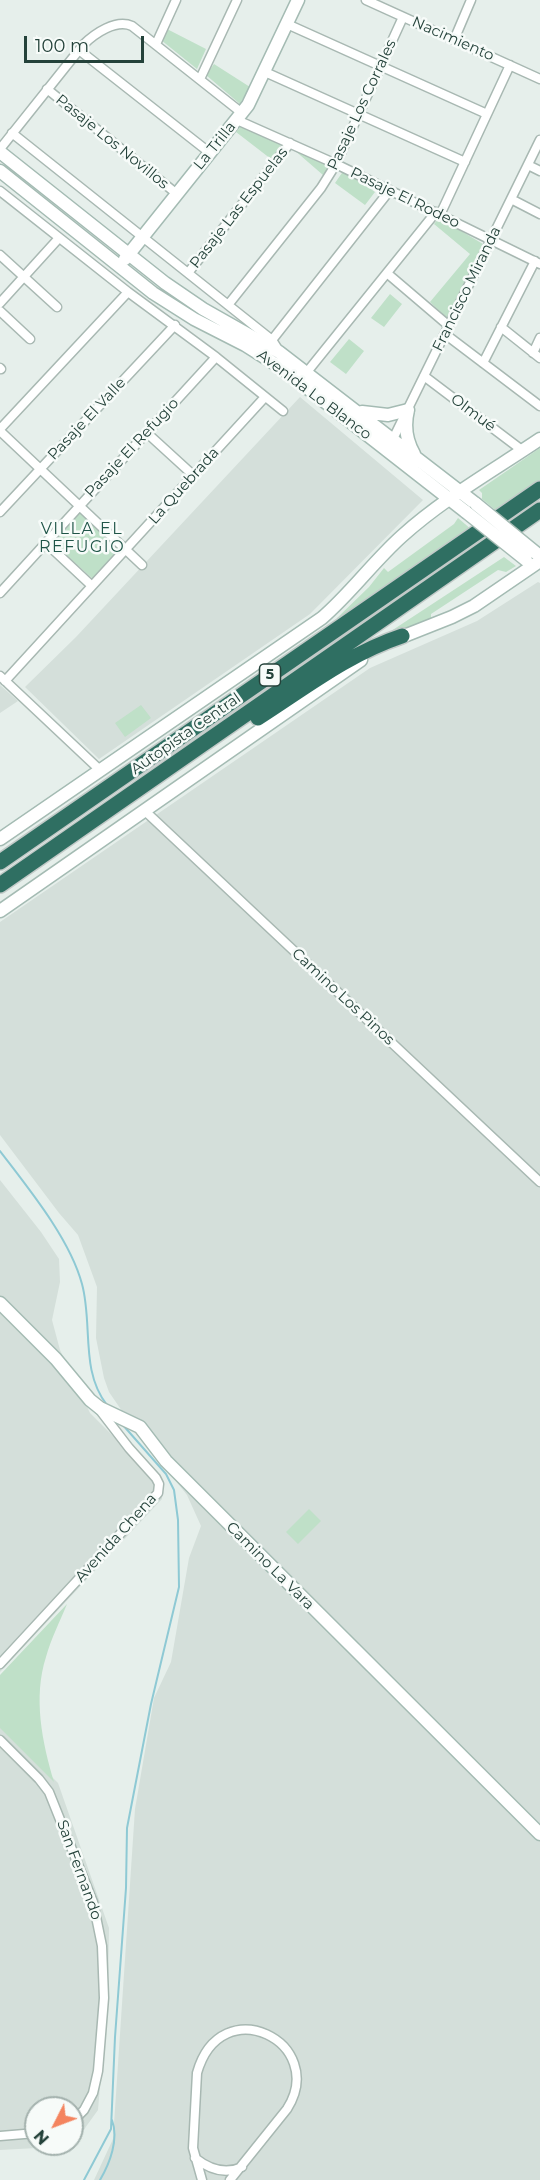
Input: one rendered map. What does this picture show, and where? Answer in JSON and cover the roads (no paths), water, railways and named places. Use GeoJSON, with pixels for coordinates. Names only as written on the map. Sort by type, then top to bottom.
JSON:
{"type":"FeatureCollection","features":[{"type":"Feature","properties":{"kind":"highway","name":"Autopista Central"},"geometry":{"type":"LineString","coordinates":[[0,862],[540,489]]}},
{"type":"Feature","properties":{"kind":"highway","name":"Autopista Central"},"geometry":{"type":"LineString","coordinates":[[0,885],[540,510]]}},
{"type":"Feature","properties":{"kind":"highway"},"geometry":{"type":"LineString","coordinates":[[196,749],[252,722],[348,659],[402,636]]}},
{"type":"Feature","properties":{"kind":"street"},"geometry":{"type":"LineString","coordinates":[[156,44],[176,0]]}},
{"type":"Feature","properties":{"kind":"street"},"geometry":{"type":"LineString","coordinates":[[200,79],[237,0]]}},
{"type":"Feature","properties":{"kind":"street","name":"La Trilla"},"geometry":{"type":"LineString","coordinates":[[110,278],[240,116],[265,72],[298,0]]}},
{"type":"Feature","properties":{"kind":"street","name":"Nacimiento"},"geometry":{"type":"LineString","coordinates":[[366,0],[540,79]]}},
{"type":"Feature","properties":{"kind":"street"},"geometry":{"type":"LineString","coordinates":[[453,40],[471,0]]}},
{"type":"Feature","properties":{"kind":"street","name":"Pasaje Los Corrales"},"geometry":{"type":"LineString","coordinates":[[228,305],[321,188],[336,164],[404,17]]}},
{"type":"Feature","properties":{"kind":"street","name":"Pasaje El Rodeo"},"geometry":{"type":"LineString","coordinates":[[79,50],[93,36],[118,23],[132,26],[200,79],[240,116],[290,143],[537,262]]}},
{"type":"Feature","properties":{"kind":"street"},"geometry":{"type":"LineString","coordinates":[[287,24],[487,114]]}},
{"type":"Feature","properties":{"kind":"street"},"geometry":{"type":"LineString","coordinates":[[0,150],[79,50],[210,153]]}},
{"type":"Feature","properties":{"kind":"street"},"geometry":{"type":"LineString","coordinates":[[307,372],[438,214],[510,65]]}},
{"type":"Feature","properties":{"kind":"street"},"geometry":{"type":"LineString","coordinates":[[265,72],[465,162]]}},
{"type":"Feature","properties":{"kind":"street","name":"Pasaje Los Novillos"},"geometry":{"type":"LineString","coordinates":[[47,89],[177,194]]}},
{"type":"Feature","properties":{"kind":"street","name":"Avenida Lo Blanco"},"geometry":{"type":"LineString","coordinates":[[12,134],[272,340],[279,352]]}},
{"type":"Feature","properties":{"kind":"street","name":"Francisco Miranda"},"geometry":{"type":"LineString","coordinates":[[393,439],[540,140]]}},
{"type":"Feature","properties":{"kind":"street","name":"Pasaje Las Espuelas"},"geometry":{"type":"LineString","coordinates":[[188,273],[290,143]]}},
{"type":"Feature","properties":{"kind":"street","name":"Avenida Lo Blanco"},"geometry":{"type":"LineString","coordinates":[[0,150],[191,301],[279,352],[307,372],[417,457],[456,496]]}},
{"type":"Feature","properties":{"kind":"street"},"geometry":{"type":"LineString","coordinates":[[528,165],[540,171]]}},
{"type":"Feature","properties":{"kind":"street","name":"Avenida Lo Blanco"},"geometry":{"type":"LineString","coordinates":[[0,171],[179,310],[276,364],[393,454],[456,496],[535,559]]}},
{"type":"Feature","properties":{"kind":"street","name":"Avenida Lo Blanco"},"geometry":{"type":"LineString","coordinates":[[0,190],[283,411]]}},
{"type":"Feature","properties":{"kind":"street"},"geometry":{"type":"LineString","coordinates":[[272,340],[390,190]]}},
{"type":"Feature","properties":{"kind":"street"},"geometry":{"type":"LineString","coordinates":[[511,199],[540,214]]}},
{"type":"Feature","properties":{"kind":"street"},"geometry":{"type":"LineString","coordinates":[[0,303],[59,238]]}},
{"type":"Feature","properties":{"kind":"street"},"geometry":{"type":"LineString","coordinates":[[0,255],[57,307]]}},
{"type":"Feature","properties":{"kind":"street"},"geometry":{"type":"LineString","coordinates":[[483,363],[537,262]]}},
{"type":"Feature","properties":{"kind":"street"},"geometry":{"type":"LineString","coordinates":[[388,274],[483,363],[540,406]]}},
{"type":"Feature","properties":{"kind":"street"},"geometry":{"type":"LineString","coordinates":[[128,292],[0,430],[142,565]]}},
{"type":"Feature","properties":{"kind":"street"},"geometry":{"type":"LineString","coordinates":[[0,311],[30,339]]}},
{"type":"Feature","properties":{"kind":"street","name":"Pasaje El Valle"},"geometry":{"type":"LineString","coordinates":[[0,512],[175,325]]}},
{"type":"Feature","properties":{"kind":"street"},"geometry":{"type":"LineString","coordinates":[[501,327],[537,356],[540,338]]}},
{"type":"Feature","properties":{"kind":"street","name":"Pasaje El Refugio"},"geometry":{"type":"LineString","coordinates":[[0,593],[216,357]]}},
{"type":"Feature","properties":{"kind":"street","name":"Olmué"},"geometry":{"type":"LineString","coordinates":[[424,376],[523,451]]}},
{"type":"Feature","properties":{"kind":"street","name":"La Quebrada"},"geometry":{"type":"LineString","coordinates":[[3,678],[93,586],[265,397]]}},
{"type":"Feature","properties":{"kind":"street"},"geometry":{"type":"LineString","coordinates":[[357,411],[380,415],[408,410],[407,435],[417,457]]}},
{"type":"Feature","properties":{"kind":"street"},"geometry":{"type":"LineString","coordinates":[[147,433],[194,475]]}},
{"type":"Feature","properties":{"kind":"street"},"geometry":{"type":"LineString","coordinates":[[393,439],[393,454]]}},
{"type":"Feature","properties":{"kind":"street"},"geometry":{"type":"LineString","coordinates":[[0,839],[322,618],[346,597],[403,535],[540,439]]}},
{"type":"Feature","properties":{"kind":"street"},"geometry":{"type":"LineString","coordinates":[[46,543],[93,586]]}},
{"type":"Feature","properties":{"kind":"street"},"geometry":{"type":"LineString","coordinates":[[0,911],[306,697],[402,636],[474,606],[535,559]]}},
{"type":"Feature","properties":{"kind":"street"},"geometry":{"type":"LineString","coordinates":[[3,678],[101,771]]}},
{"type":"Feature","properties":{"kind":"street","name":"Camino Los Pinos"},"geometry":{"type":"LineString","coordinates":[[146,811],[540,1182]]}},
{"type":"Feature","properties":{"kind":"street","name":"Camino La Vara"},"geometry":{"type":"LineString","coordinates":[[0,1303],[100,1407],[140,1427],[160,1455],[540,1834]]}},
{"type":"Feature","properties":{"kind":"street","name":"Avenida Chena"},"geometry":{"type":"LineString","coordinates":[[0,1664],[158,1493],[159,1484],[156,1478],[129,1448],[100,1407]]}},
{"type":"Feature","properties":{"kind":"street","name":"San Fernando"},"geometry":{"type":"LineString","coordinates":[[0,1740],[49,1792],[93,1902],[101,1931],[104,1998],[98,2071],[93,2093],[84,2108]]}},
{"type":"Feature","properties":{"kind":"street"},"geometry":{"type":"LineString","coordinates":[[202,2180],[195,2158],[192,2134],[196,2073],[208,2047],[219,2037],[238,2030],[249,2030],[271,2035],[282,2044],[292,2059],[296,2083],[287,2109],[230,2180]]}},
{"type":"Feature","properties":{"kind":"street"},"geometry":{"type":"LineString","coordinates":[[0,2136],[24,2134]]}},
{"type":"Feature","properties":{"kind":"street"},"geometry":{"type":"LineString","coordinates":[[195,2158],[218,2170],[228,2171],[243,2166]]}},
{"type":"Feature","properties":{"kind":"waterway"},"geometry":{"type":"LineString","coordinates":[[0,1151],[47,1215],[76,1267],[85,1299],[88,1347],[93,1377],[107,1405]]}},
{"type":"Feature","properties":{"kind":"waterway"},"geometry":{"type":"LineString","coordinates":[[84,2180],[111,2129],[126,1888],[127,1828],[151,1704],[179,1587],[178,1520],[174,1490],[166,1474],[122,1424]]}},
{"type":"Feature","properties":{"kind":"waterway"},"geometry":{"type":"LineString","coordinates":[[100,2180],[114,2143],[112,2120]]}},
{"type":"Feature","properties":{"kind":"district","name":"VILLA EL REFUGIO"},"geometry":{"type":"Point","coordinates":[82,538]}}]}
